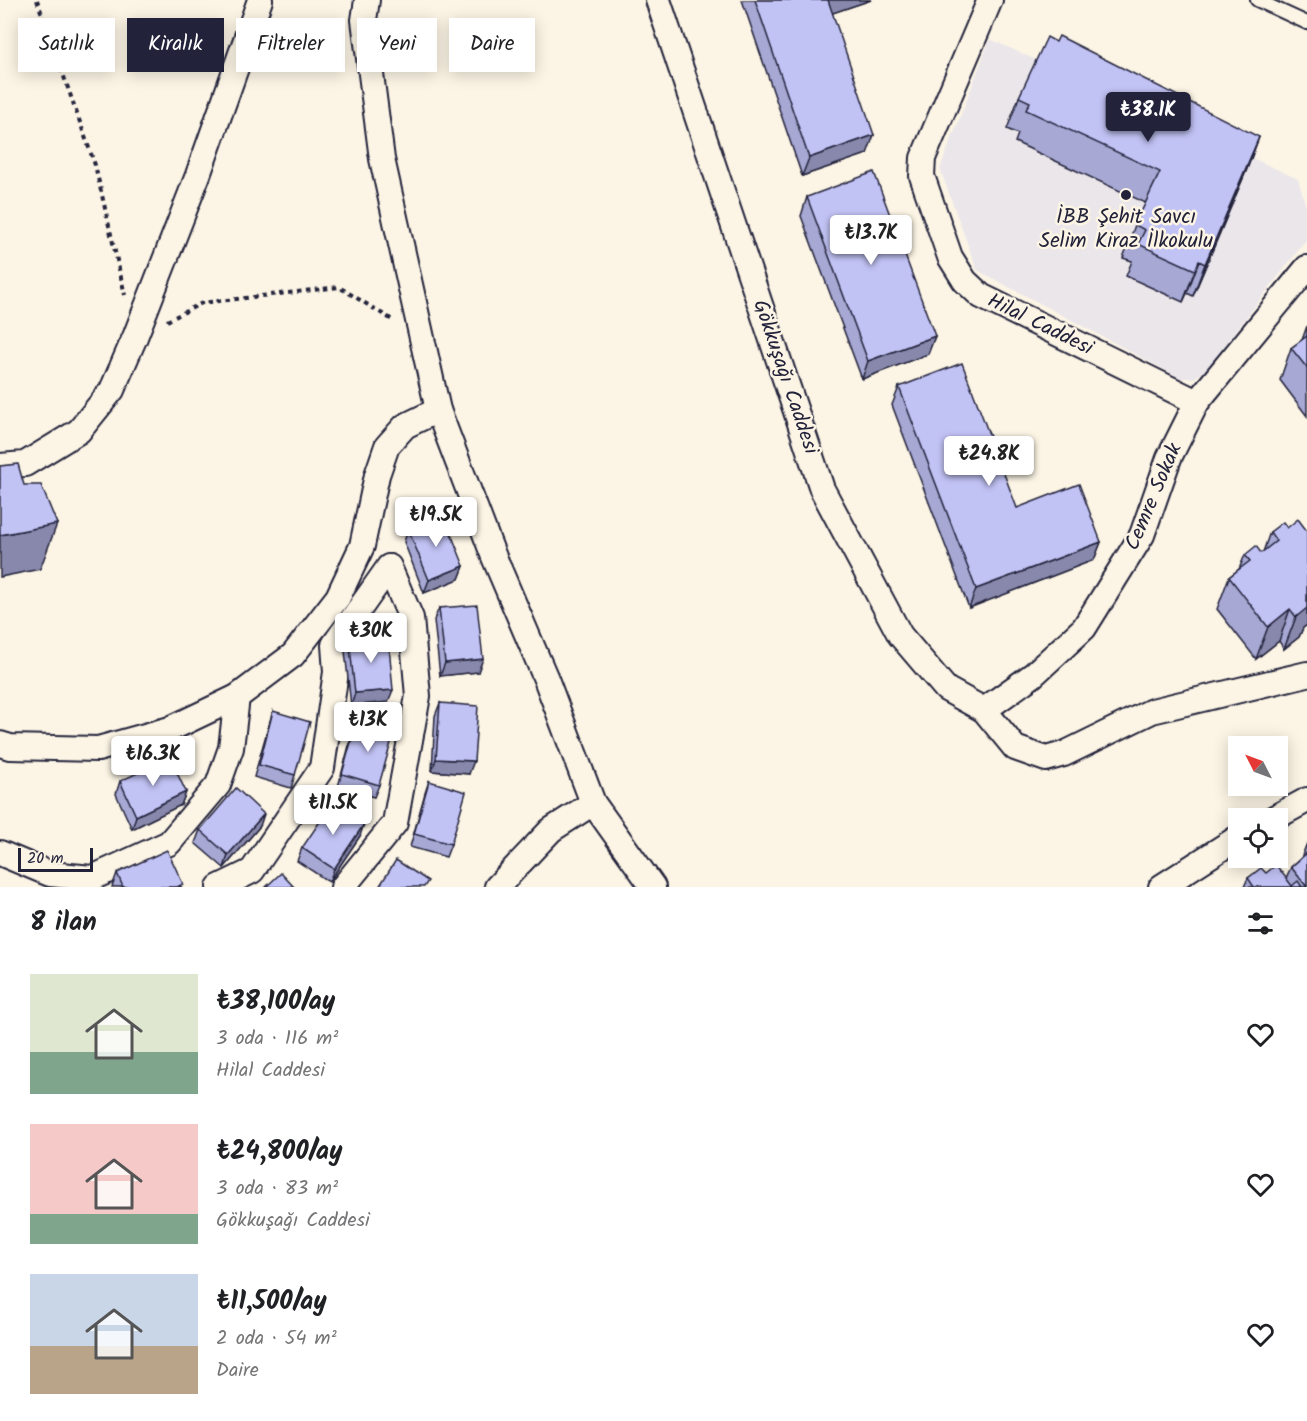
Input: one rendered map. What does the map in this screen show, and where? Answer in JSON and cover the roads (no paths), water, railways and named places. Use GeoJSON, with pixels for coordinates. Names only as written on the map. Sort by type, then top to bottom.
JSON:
{"type":"FeatureCollection","features":[{"type":"Feature","properties":{"kind":"street"},"geometry":{"type":"LineString","coordinates":[[0,466],[25,464],[79,431],[111,390],[135,337],[198,175],[260,0]]}},
{"type":"Feature","properties":{"kind":"street"},"geometry":{"type":"LineString","coordinates":[[367,0],[364,20],[382,159],[438,410],[494,557],[546,679],[593,803],[652,887]]}},
{"type":"Feature","properties":{"kind":"street","name":"Gökkuşağı Caddesi"},"geometry":{"type":"LineString","coordinates":[[658,0],[822,489],[900,635],[946,690],[984,710]]}},
{"type":"Feature","properties":{"kind":"street","name":"Hilal Caddesi"},"geometry":{"type":"LineString","coordinates":[[990,0],[923,158],[922,176],[950,257],[965,281],[981,296],[1197,402]]}},
{"type":"Feature","properties":{"kind":"street","name":"Cemre Sokak"},"geometry":{"type":"LineString","coordinates":[[984,710],[1033,675],[1084,627],[1142,535],[1169,458],[1197,402],[1307,268]]}},
{"type":"Feature","properties":{"kind":"street"},"geometry":{"type":"LineString","coordinates":[[0,744],[10,747],[98,749],[170,729],[237,697],[293,656],[338,597],[362,546],[377,475],[387,446],[405,426],[438,410]]}},
{"type":"Feature","properties":{"kind":"street"},"geometry":{"type":"LineString","coordinates":[[219,887],[252,871],[322,768],[336,672],[334,645],[389,567],[411,618],[418,696],[395,823],[343,887]]}},
{"type":"Feature","properties":{"kind":"street"},"geometry":{"type":"LineString","coordinates":[[984,710],[1015,748],[1046,759],[1064,754],[1152,711],[1307,674]]}},
{"type":"Feature","properties":{"kind":"street"},"geometry":{"type":"LineString","coordinates":[[0,853],[56,880],[93,878],[169,843],[218,786],[231,748],[237,697]]}},
{"type":"Feature","properties":{"kind":"street"},"geometry":{"type":"LineString","coordinates":[[1288,810],[1307,800]]}},
{"type":"Feature","properties":{"kind":"street"},"geometry":{"type":"LineString","coordinates":[[497,887],[550,830],[593,803]]}},
{"type":"Feature","properties":{"kind":"street"},"geometry":{"type":"LineString","coordinates":[[1161,887],[1228,844]]}},
{"type":"Feature","properties":{"kind":"lane"},"geometry":{"type":"LineString","coordinates":[[1257,0],[1307,23]]}},
{"type":"Feature","properties":{"kind":"place","name":"İBB Şehit Savcı Selim Kiraz İlkokulu"},"geometry":{"type":"Point","coordinates":[1126,195]}}]}
